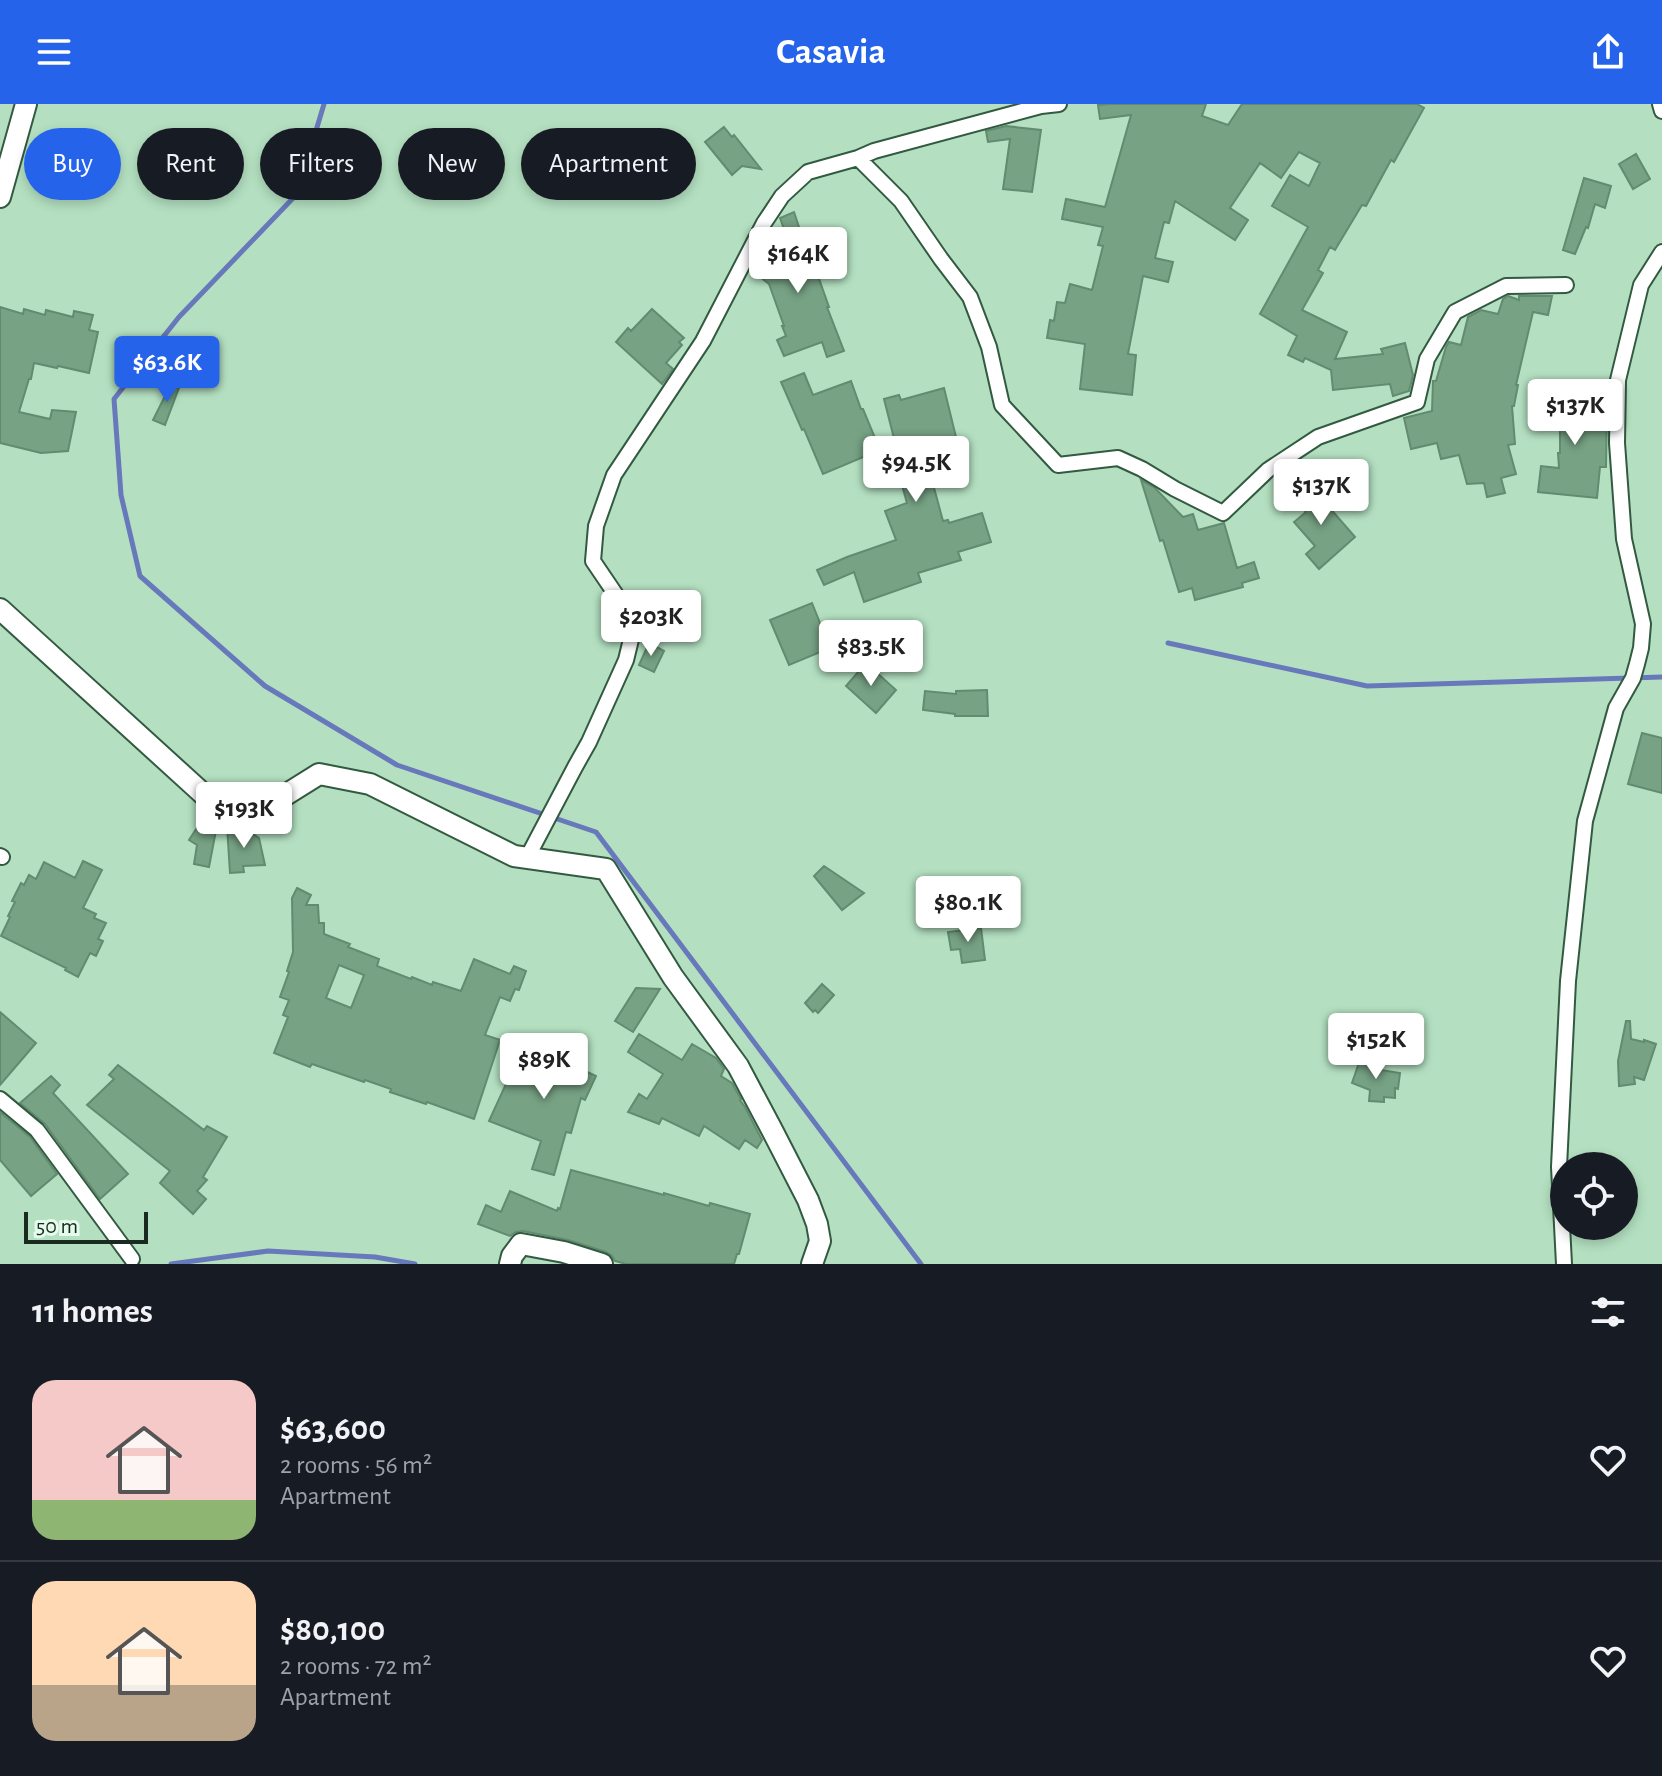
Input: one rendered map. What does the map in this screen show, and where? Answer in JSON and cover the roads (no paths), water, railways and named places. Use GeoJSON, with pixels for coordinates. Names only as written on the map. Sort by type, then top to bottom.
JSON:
{"type":"FeatureCollection","features":[{"type":"Feature","properties":{"kind":"street"},"geometry":{"type":"LineString","coordinates":[[0,196],[26,104]]}},
{"type":"Feature","properties":{"kind":"street"},"geometry":{"type":"LineString","coordinates":[[527,858],[589,742],[626,660],[635,623],[593,561],[596,526],[614,475],[703,341],[764,223],[782,196],[808,172],[874,151],[1041,106],[1059,104]]}},
{"type":"Feature","properties":{"kind":"street"},"geometry":{"type":"LineString","coordinates":[[1660,104],[1662,111]]}},
{"type":"Feature","properties":{"kind":"street"},"geometry":{"type":"LineString","coordinates":[[858,158],[901,201],[970,297],[989,347],[1002,405],[1058,465],[1118,458],[1223,513],[1268,470],[1318,437],[1417,402],[1427,359],[1455,312],[1506,286],[1566,285]]}},
{"type":"Feature","properties":{"kind":"street"},"geometry":{"type":"LineString","coordinates":[[1564,1264],[1559,1167],[1567,995],[1585,821],[1616,708],[1633,678],[1643,634],[1624,539],[1617,443],[1618,380],[1641,285],[1662,252]]}},
{"type":"Feature","properties":{"kind":"street"},"geometry":{"type":"LineString","coordinates":[[0,609],[212,802],[238,817],[255,814],[319,774],[370,784],[514,856],[606,869],[673,977],[738,1066],[772,1130],[817,1224],[820,1241],[812,1264]]}},
{"type":"Feature","properties":{"kind":"street"},"geometry":{"type":"LineString","coordinates":[[0,1099],[37,1130],[132,1259]]}},
{"type":"Feature","properties":{"kind":"street"},"geometry":{"type":"LineString","coordinates":[[510,1264],[521,1244],[564,1252],[602,1264]]}},
{"type":"Feature","properties":{"kind":"waterway"},"geometry":{"type":"LineString","coordinates":[[324,104],[297,194],[179,317],[114,399],[121,495],[140,576],[265,686],[397,765],[596,832],[921,1264]]}},
{"type":"Feature","properties":{"kind":"waterway"},"geometry":{"type":"LineString","coordinates":[[1168,643],[1367,686],[1662,677]]}},
{"type":"Feature","properties":{"kind":"waterway"},"geometry":{"type":"LineString","coordinates":[[171,1264],[268,1251],[375,1257],[415,1264]]}}]}
